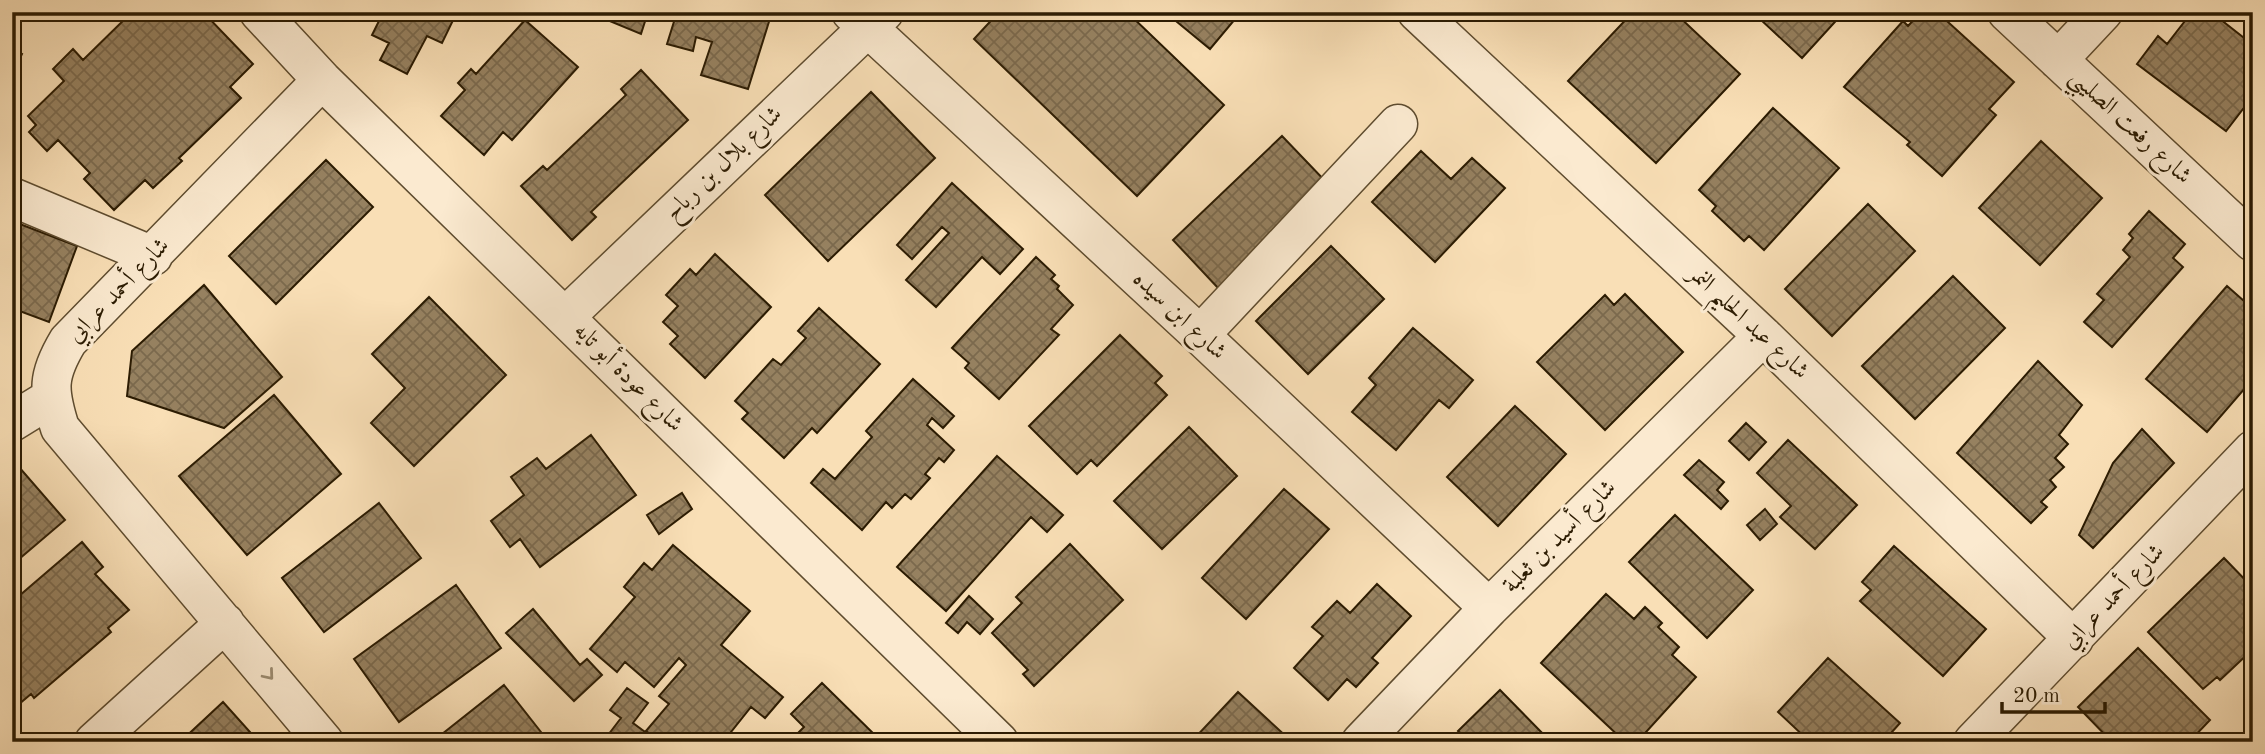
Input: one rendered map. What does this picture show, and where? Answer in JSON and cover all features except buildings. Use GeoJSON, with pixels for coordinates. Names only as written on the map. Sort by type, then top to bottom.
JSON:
{"type":"FeatureCollection","features":[{"type":"Feature","properties":{"kind":"street","name":"شارع عودة أبو تايه"},"geometry":{"type":"LineString","coordinates":[[259,12],[322,80],[999,742]]}},
{"type":"Feature","properties":{"kind":"street","name":"شارع عبد الحليم النمر"},"geometry":{"type":"LineString","coordinates":[[1417,12],[1763,336],[2074,639]]}},
{"type":"Feature","properties":{"kind":"street","name":"شارع رفعت الصليبي"},"geometry":{"type":"LineString","coordinates":[[2007,12],[2253,242]]}},
{"type":"Feature","properties":{"kind":"street"},"geometry":{"type":"LineString","coordinates":[[2058,60],[2103,12]]}},
{"type":"Feature","properties":{"kind":"street","name":"شارع بلال بن رباح"},"geometry":{"type":"LineString","coordinates":[[566,316],[867,17]]}},
{"type":"Feature","properties":{"kind":"street","name":"شارع ابن سيده"},"geometry":{"type":"LineString","coordinates":[[867,17],[1489,608]]}},
{"type":"Feature","properties":{"kind":"street","name":"شارع أحمد عرابي"},"geometry":{"type":"LineString","coordinates":[[322,80],[68,341],[52,368],[51,398],[60,428],[324,742]]}},
{"type":"Feature","properties":{"kind":"street"},"geometry":{"type":"LineString","coordinates":[[1200,335],[1398,124]]}},
{"type":"Feature","properties":{"kind":"street"},"geometry":{"type":"LineString","coordinates":[[12,197],[153,256]]}},
{"type":"Feature","properties":{"kind":"street","name":"شارع أسيد بن ثعلبة"},"geometry":{"type":"LineString","coordinates":[[1361,742],[1489,608],[1763,336]]}},
{"type":"Feature","properties":{"kind":"street"},"geometry":{"type":"LineString","coordinates":[[12,422],[51,398]]}},
{"type":"Feature","properties":{"kind":"street","name":"شارع أحمد عرابي"},"geometry":{"type":"LineString","coordinates":[[1973,742],[2253,450]]}},
{"type":"Feature","properties":{"kind":"street"},"geometry":{"type":"LineString","coordinates":[[94,742],[225,623]]}}]}
